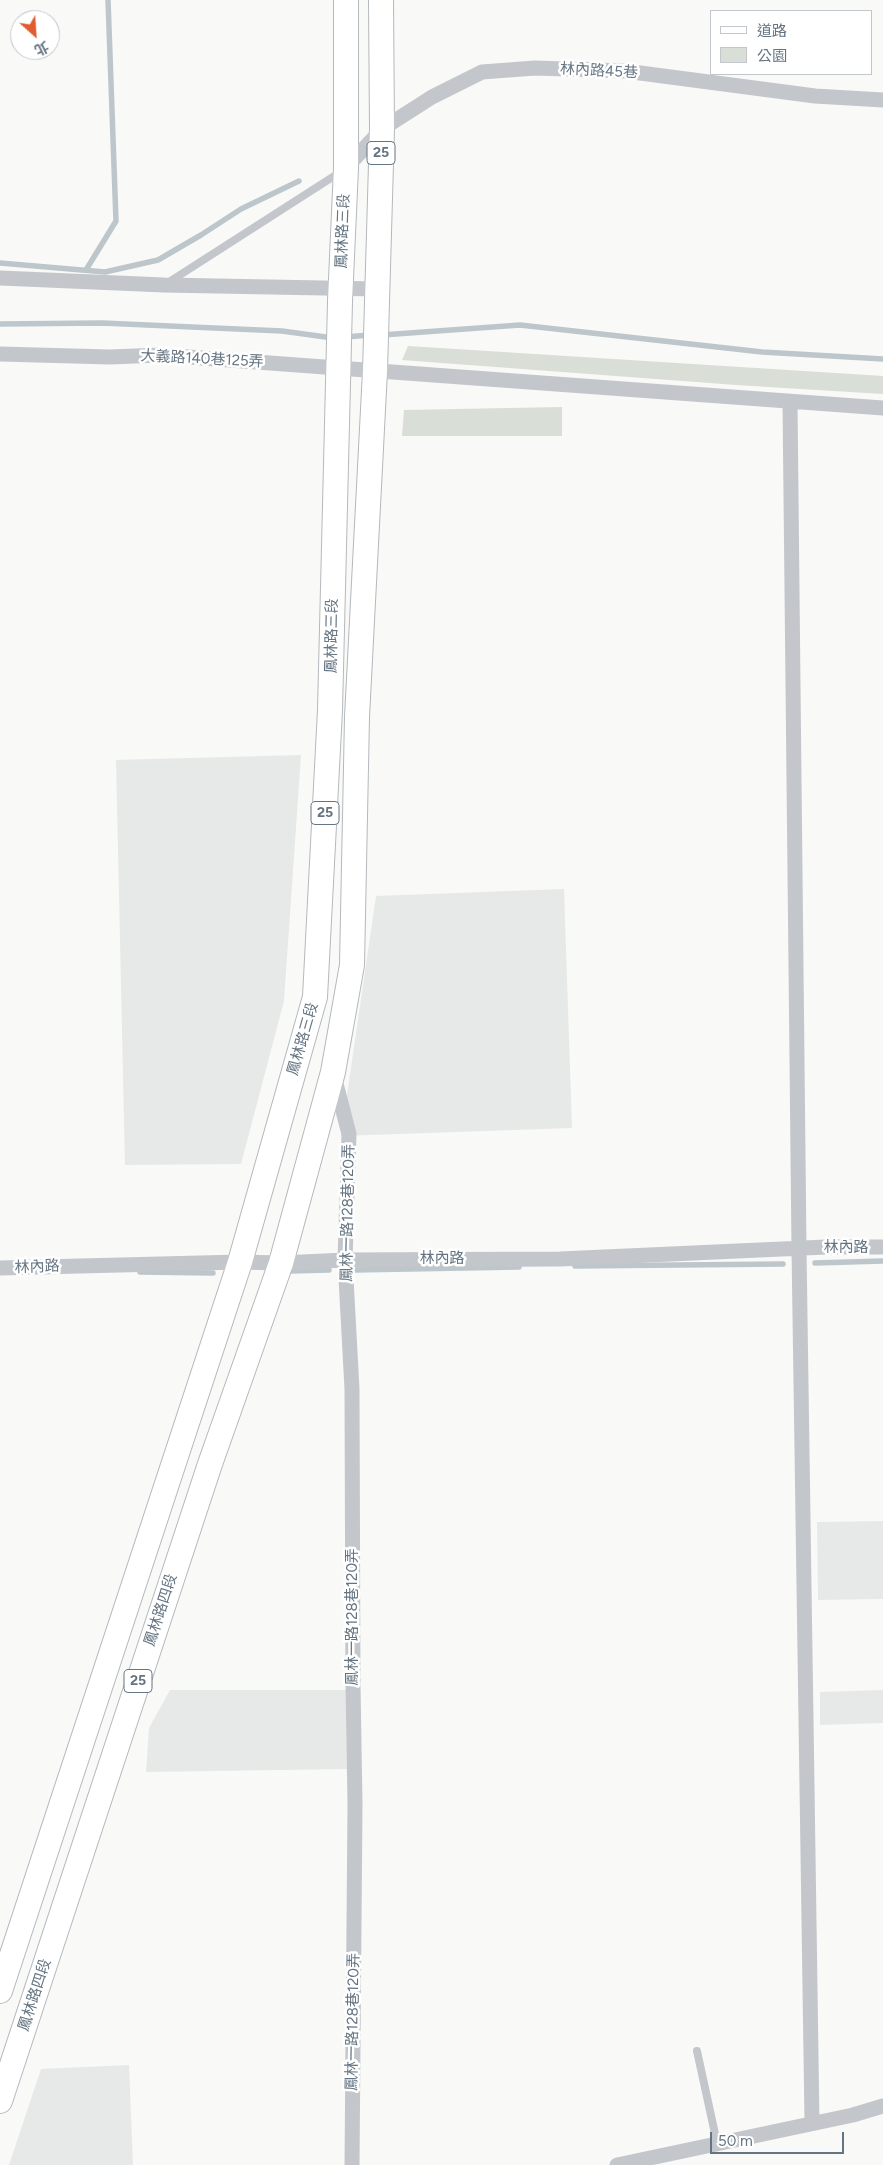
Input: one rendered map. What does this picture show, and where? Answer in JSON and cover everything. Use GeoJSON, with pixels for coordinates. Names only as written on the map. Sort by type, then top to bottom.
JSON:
{"type":"FeatureCollection","features":[{"type":"Feature","properties":{"kind":"main road","name":"鳳林路三段"},"geometry":{"type":"LineString","coordinates":[[240,1262],[315,997],[330,710],[346,168],[346,0]]}},
{"type":"Feature","properties":{"kind":"main road","name":"鳳林路三段"},"geometry":{"type":"LineString","coordinates":[[281,1263],[333,1072],[352,965],[357,717],[375,366],[382,129],[381,0]]}},
{"type":"Feature","properties":{"kind":"main road","name":"25"},"geometry":{"type":"LineString","coordinates":[[0,1990],[240,1262]]}},
{"type":"Feature","properties":{"kind":"main road","name":"鳳林路四段"},"geometry":{"type":"LineString","coordinates":[[0,2101],[210,1464],[281,1263]]}},
{"type":"Feature","properties":{"kind":"street","name":"林內路45巷"},"geometry":{"type":"LineString","coordinates":[[346,168],[382,129],[432,97],[482,72],[535,68],[625,71],[815,96],[883,100]]}},
{"type":"Feature","properties":{"kind":"street"},"geometry":{"type":"LineString","coordinates":[[0,278],[376,297]]}},
{"type":"Feature","properties":{"kind":"street","name":"大義路140巷125弄"},"geometry":{"type":"LineString","coordinates":[[0,354],[161,355],[339,361],[375,366],[790,402],[883,408]]}},
{"type":"Feature","properties":{"kind":"street"},"geometry":{"type":"LineString","coordinates":[[790,402],[799,1248],[812,2122]]}},
{"type":"Feature","properties":{"kind":"street","name":"鳳林一路128巷120弄"},"geometry":{"type":"LineString","coordinates":[[333,1072],[349,1134],[345,1260],[352,1399],[352,1685],[355,1814],[352,2165]]}},
{"type":"Feature","properties":{"kind":"street","name":"林內路"},"geometry":{"type":"LineString","coordinates":[[0,1268],[240,1262],[281,1263],[345,1260],[560,1259],[799,1248],[883,1247]]}},
{"type":"Feature","properties":{"kind":"street"},"geometry":{"type":"LineString","coordinates":[[617,2165],[812,2122],[853,2115],[883,2106]]}},
{"type":"Feature","properties":{"kind":"lane"},"geometry":{"type":"LineString","coordinates":[[164,285],[346,168]]}},
{"type":"Feature","properties":{"kind":"lane"},"geometry":{"type":"LineString","coordinates":[[697,2051],[717,2144]]}},
{"type":"Feature","properties":{"kind":"shaded area"},"geometry":{"type":"Polygon","coordinates":[[[301,755],[284,1001],[241,1164],[125,1165],[116,760],[301,755]]]}},
{"type":"Feature","properties":{"kind":"shaded area"},"geometry":{"type":"Polygon","coordinates":[[[564,889],[572,1128],[341,1136],[376,896],[564,889]]]}},
{"type":"Feature","properties":{"kind":"shaded area"},"geometry":{"type":"Polygon","coordinates":[[[883,1521],[883,1599],[818,1600],[817,1522],[883,1521]]]}},
{"type":"Feature","properties":{"kind":"shaded area"},"geometry":{"type":"Polygon","coordinates":[[[170,1690],[346,1690],[347,1769],[146,1772],[149,1728],[170,1690]]]}},
{"type":"Feature","properties":{"kind":"shaded area"},"geometry":{"type":"Polygon","coordinates":[[[883,1690],[883,1723],[820,1725],[820,1692],[883,1690]]]}},
{"type":"Feature","properties":{"kind":"shaded area"},"geometry":{"type":"Polygon","coordinates":[[[129,2065],[133,2165],[9,2165],[41,2069],[129,2065]]]}},
{"type":"Feature","properties":{"kind":"green space"},"geometry":{"type":"Polygon","coordinates":[[[408,346],[883,376],[883,394],[402,360],[408,346]]]}},
{"type":"Feature","properties":{"kind":"green space"},"geometry":{"type":"Polygon","coordinates":[[[562,407],[562,436],[402,436],[404,410],[562,407]]]}},
{"type":"Feature","properties":{"kind":"waterway"},"geometry":{"type":"LineString","coordinates":[[86,270],[116,221],[108,0]]}},
{"type":"Feature","properties":{"kind":"waterway"},"geometry":{"type":"LineString","coordinates":[[0,263],[105,272],[158,260],[241,209],[299,181]]}},
{"type":"Feature","properties":{"kind":"waterway"},"geometry":{"type":"LineString","coordinates":[[0,324],[102,323],[282,331],[333,338]]}},
{"type":"Feature","properties":{"kind":"waterway"},"geometry":{"type":"LineString","coordinates":[[382,335],[520,325],[762,352],[883,359]]}},
{"type":"Feature","properties":{"kind":"waterway"},"geometry":{"type":"LineString","coordinates":[[345,337],[370,335]]}},
{"type":"Feature","properties":{"kind":"waterway"},"geometry":{"type":"LineString","coordinates":[[815,1263],[883,1261]]}},
{"type":"Feature","properties":{"kind":"waterway"},"geometry":{"type":"LineString","coordinates":[[575,1266],[783,1264]]}},
{"type":"Feature","properties":{"kind":"waterway"},"geometry":{"type":"LineString","coordinates":[[354,1270],[519,1267]]}},
{"type":"Feature","properties":{"kind":"waterway"},"geometry":{"type":"LineString","coordinates":[[289,1271],[329,1270]]}},
{"type":"Feature","properties":{"kind":"waterway"},"geometry":{"type":"LineString","coordinates":[[140,1272],[213,1273]]}}]}
